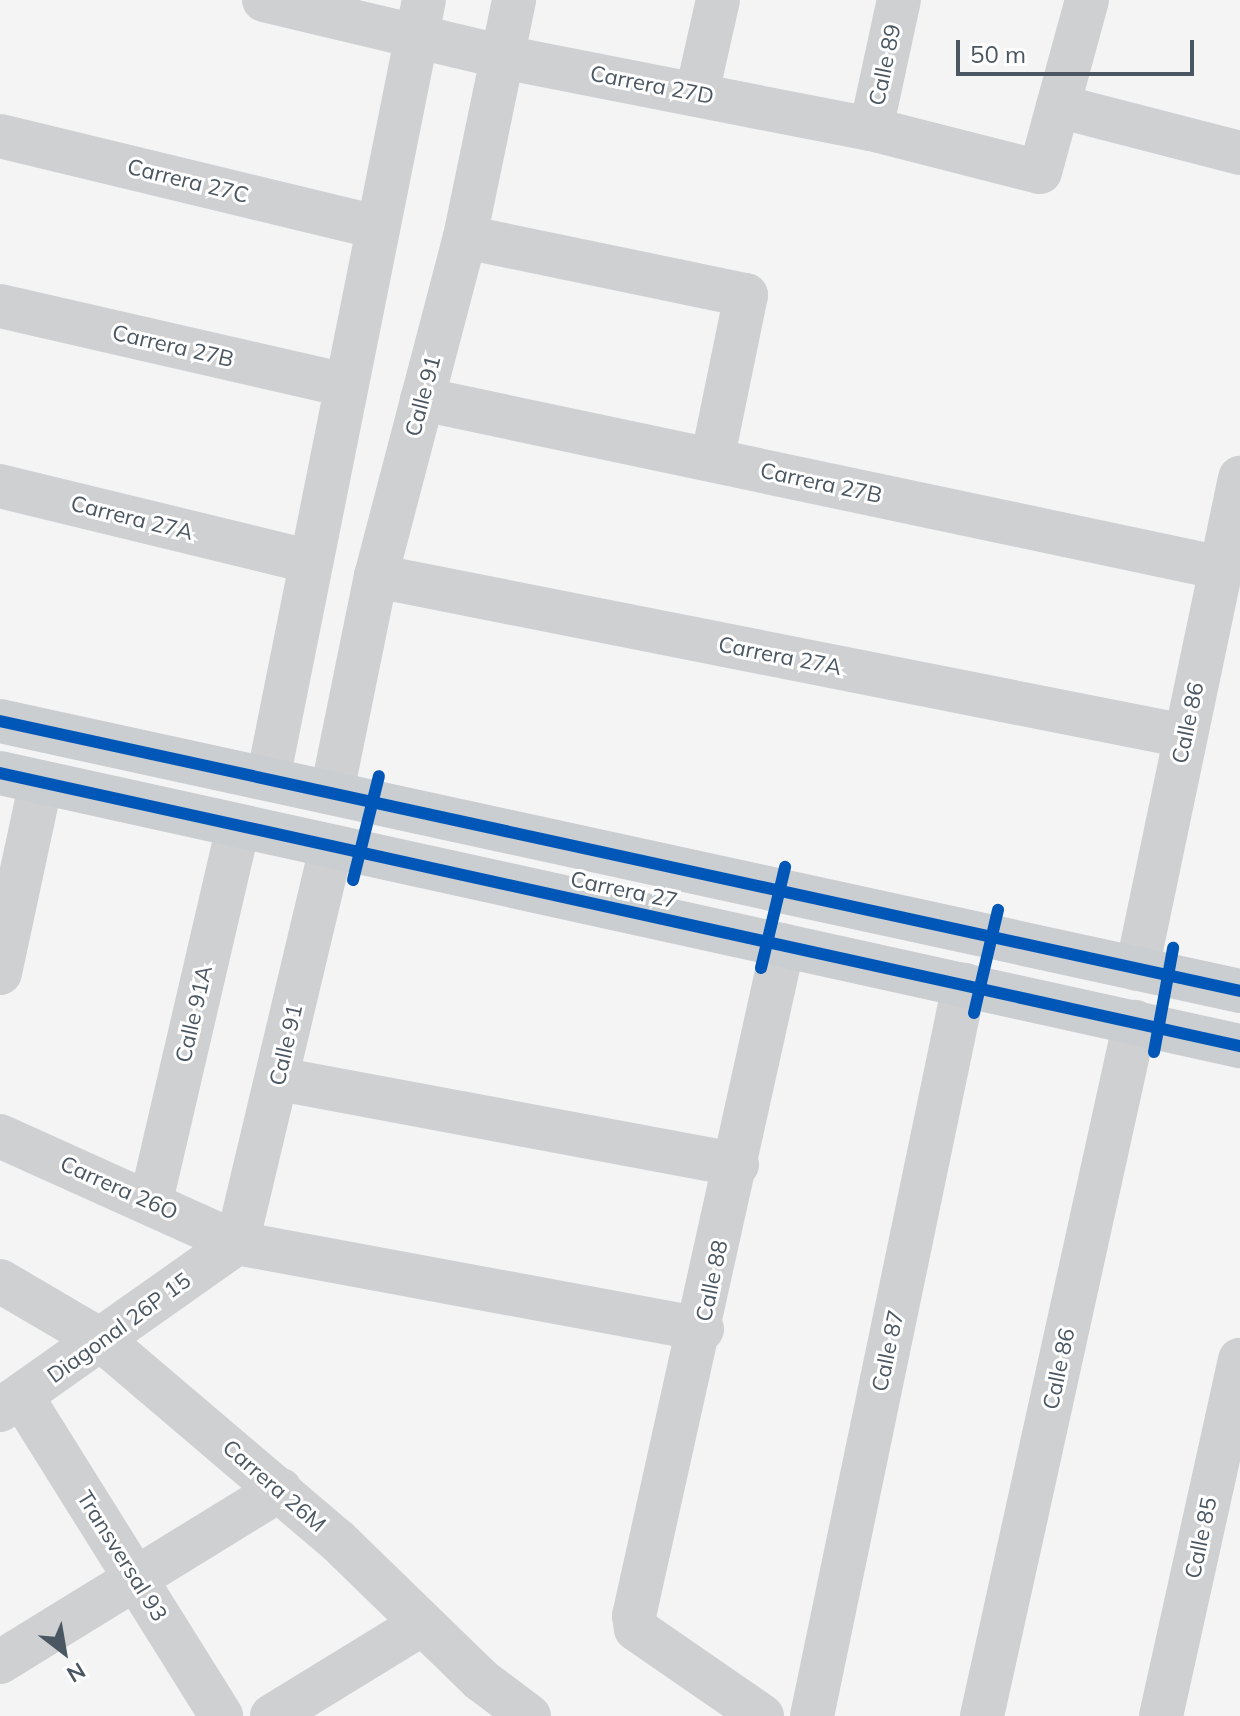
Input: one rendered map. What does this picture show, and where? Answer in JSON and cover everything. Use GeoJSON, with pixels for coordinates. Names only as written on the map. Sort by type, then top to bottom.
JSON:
{"type":"FeatureCollection","features":[{"type":"Feature","properties":{"kind":"main road","name":"Carrera 27"},"geometry":{"type":"LineString","coordinates":[[0,721],[1240,991]]}},
{"type":"Feature","properties":{"kind":"main road","name":"Carrera 27"},"geometry":{"type":"LineString","coordinates":[[20,778],[1240,1046]]}},
{"type":"Feature","properties":{"kind":"street","name":"Carrera 27D"},"geometry":{"type":"LineString","coordinates":[[264,0],[420,18],[503,57],[871,129],[1040,172],[1058,106]]}},
{"type":"Feature","properties":{"kind":"street","name":"Calle 91"},"geometry":{"type":"LineString","coordinates":[[332,792],[376,576],[465,237],[514,0]]}},
{"type":"Feature","properties":{"kind":"street"},"geometry":{"type":"LineString","coordinates":[[697,93],[718,0]]}},
{"type":"Feature","properties":{"kind":"street","name":"Calle 89"},"geometry":{"type":"LineString","coordinates":[[871,129],[899,0]]}},
{"type":"Feature","properties":{"kind":"street"},"geometry":{"type":"LineString","coordinates":[[1087,0],[1058,106],[1240,153]]}},
{"type":"Feature","properties":{"kind":"street"},"geometry":{"type":"LineString","coordinates":[[268,779],[420,18]]}},
{"type":"Feature","properties":{"kind":"street","name":"Carrera 27C"},"geometry":{"type":"LineString","coordinates":[[0,136],[377,227]]}},
{"type":"Feature","properties":{"kind":"street"},"geometry":{"type":"LineString","coordinates":[[465,237],[746,295],[712,460]]}},
{"type":"Feature","properties":{"kind":"street","name":"Carrera 27B"},"geometry":{"type":"LineString","coordinates":[[0,306],[345,385]]}},
{"type":"Feature","properties":{"kind":"street","name":"Carrera 27B"},"geometry":{"type":"LineString","coordinates":[[422,399],[1221,568]]}},
{"type":"Feature","properties":{"kind":"street","name":"Calle 86"},"geometry":{"type":"LineString","coordinates":[[1137,969],[1240,478]]}},
{"type":"Feature","properties":{"kind":"street","name":"Carrera 27A"},"geometry":{"type":"LineString","coordinates":[[0,486],[311,562]]}},
{"type":"Feature","properties":{"kind":"street","name":"Carrera 27A"},"geometry":{"type":"LineString","coordinates":[[376,576],[1185,736]]}},
{"type":"Feature","properties":{"kind":"street"},"geometry":{"type":"LineString","coordinates":[[278,735],[308,752],[342,749]]}},
{"type":"Feature","properties":{"kind":"street"},"geometry":{"type":"LineString","coordinates":[[0,973],[20,778]]}},
{"type":"Feature","properties":{"kind":"street","name":"Calle 91A"},"geometry":{"type":"LineString","coordinates":[[151,1201],[238,826]]}},
{"type":"Feature","properties":{"kind":"street","name":"Calle 91"},"geometry":{"type":"LineString","coordinates":[[237,1243],[279,1079],[331,847]]}},
{"type":"Feature","properties":{"kind":"street","name":"Calle 88"},"geometry":{"type":"LineString","coordinates":[[762,1716],[636,1629],[634,1616],[702,1329],[783,945]]}},
{"type":"Feature","properties":{"kind":"street","name":"Calle 87"},"geometry":{"type":"LineString","coordinates":[[812,1716],[964,985]]}},
{"type":"Feature","properties":{"kind":"street","name":"Calle 86"},"geometry":{"type":"LineString","coordinates":[[982,1716],[1135,1022]]}},
{"type":"Feature","properties":{"kind":"street"},"geometry":{"type":"LineString","coordinates":[[279,1079],[737,1165]]}},
{"type":"Feature","properties":{"kind":"street","name":"Carrera 26O"},"geometry":{"type":"LineString","coordinates":[[0,1136],[151,1201],[237,1243],[702,1329]]}},
{"type":"Feature","properties":{"kind":"street","name":"Diagonal 26P 15"},"geometry":{"type":"LineString","coordinates":[[11,1403],[113,1336],[237,1243]]}},
{"type":"Feature","properties":{"kind":"street","name":"Carrera 26M"},"geometry":{"type":"LineString","coordinates":[[0,1281],[113,1336],[422,1624],[529,1716]]}},
{"type":"Feature","properties":{"kind":"street","name":"Calle 85"},"geometry":{"type":"LineString","coordinates":[[1161,1716],[1240,1360]]}},
{"type":"Feature","properties":{"kind":"street","name":"Transversal 93"},"geometry":{"type":"LineString","coordinates":[[11,1403],[137,1578],[221,1716]]}},
{"type":"Feature","properties":{"kind":"street"},"geometry":{"type":"LineString","coordinates":[[0,1662],[280,1490]]}},
{"type":"Feature","properties":{"kind":"street"},"geometry":{"type":"LineString","coordinates":[[272,1716],[422,1624]]}},
{"type":"Feature","properties":{"kind":"cycle path"},"geometry":{"type":"LineString","coordinates":[[0,721],[1240,991]]}},
{"type":"Feature","properties":{"kind":"cycle path"},"geometry":{"type":"LineString","coordinates":[[0,773],[1240,1046]]}},
{"type":"Feature","properties":{"kind":"cycle path"},"geometry":{"type":"LineString","coordinates":[[353,880],[379,776]]}},
{"type":"Feature","properties":{"kind":"cycle path"},"geometry":{"type":"LineString","coordinates":[[761,968],[785,867]]}},
{"type":"Feature","properties":{"kind":"cycle path"},"geometry":{"type":"LineString","coordinates":[[974,1013],[998,910]]}},
{"type":"Feature","properties":{"kind":"cycle path"},"geometry":{"type":"LineString","coordinates":[[1154,1052],[1173,948]]}}]}
